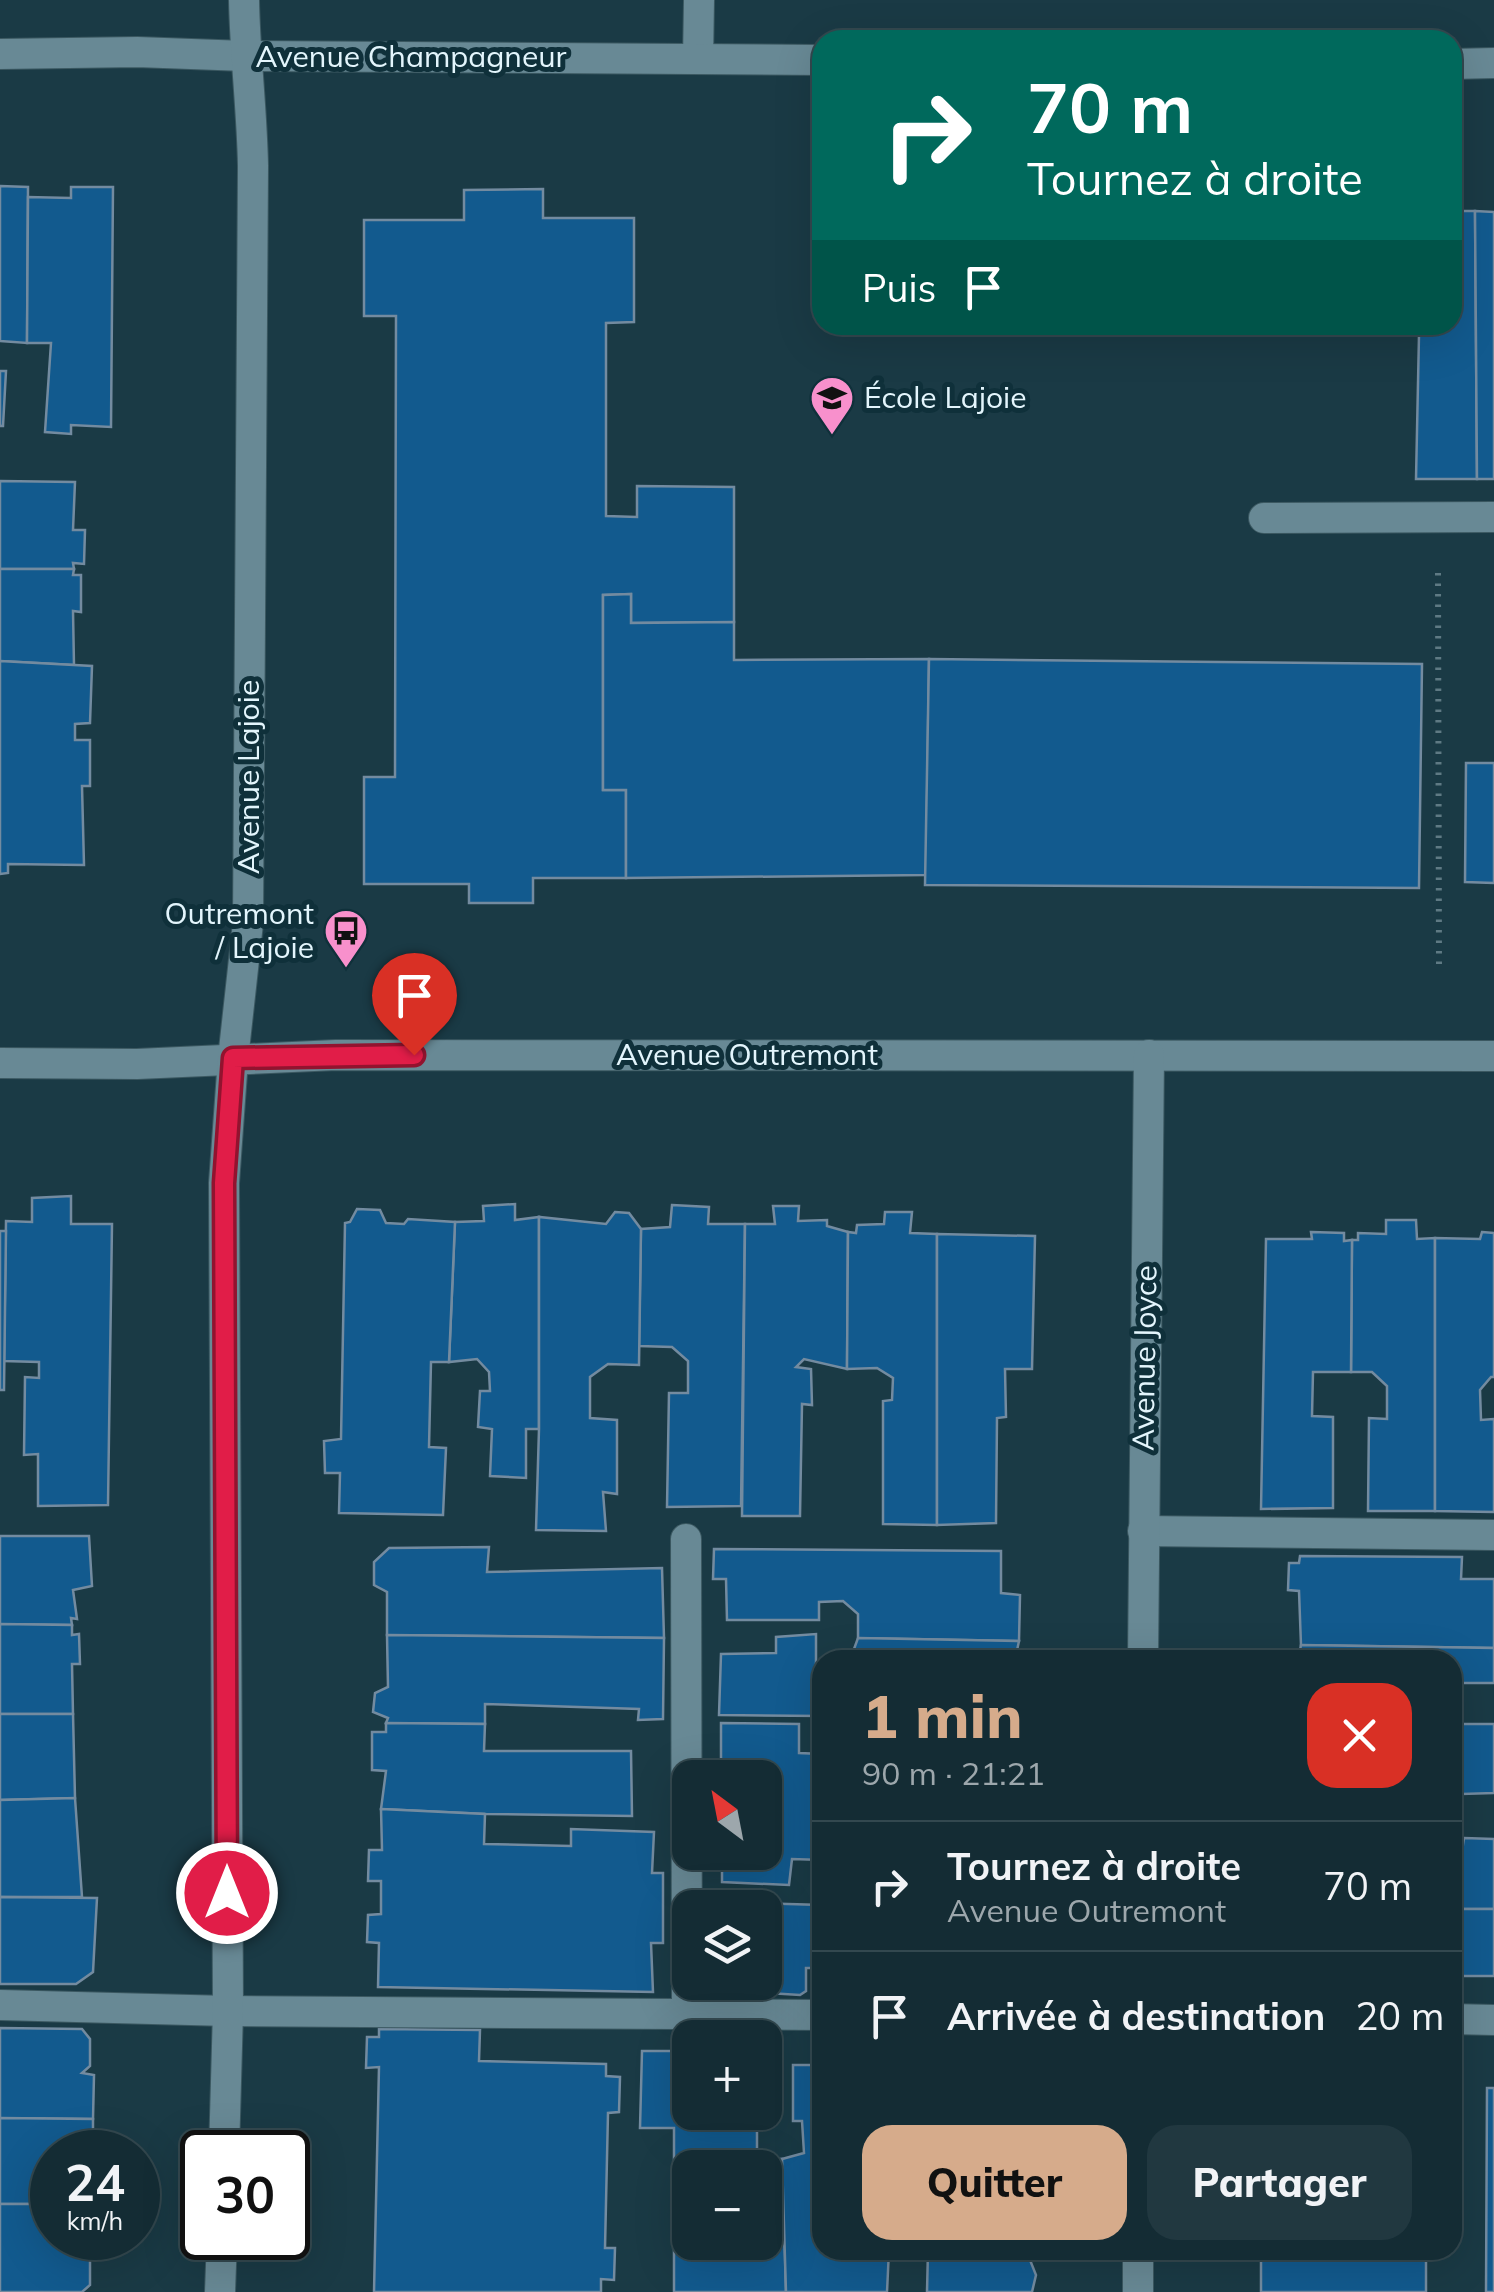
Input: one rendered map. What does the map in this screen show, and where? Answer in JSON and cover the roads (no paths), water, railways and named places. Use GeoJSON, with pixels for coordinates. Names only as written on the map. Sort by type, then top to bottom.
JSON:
{"type":"FeatureCollection","features":[{"type":"Feature","properties":{"kind":"street","name":"Avenue Lajoie"},"geometry":{"type":"LineString","coordinates":[[225,2130],[228,2011],[224,1183],[248,922],[253,166],[244,0]]}},
{"type":"Feature","properties":{"kind":"street"},"geometry":{"type":"LineString","coordinates":[[698,0],[698,59]]}},
{"type":"Feature","properties":{"kind":"street","name":"Avenue Champagneur"},"geometry":{"type":"LineString","coordinates":[[0,54],[812,60]]}},
{"type":"Feature","properties":{"kind":"street"},"geometry":{"type":"LineString","coordinates":[[1462,64],[1494,63]]}},
{"type":"Feature","properties":{"kind":"street"},"geometry":{"type":"LineString","coordinates":[[1264,518],[1494,516]]}},
{"type":"Feature","properties":{"kind":"street","name":"Avenue Outremont"},"geometry":{"type":"LineString","coordinates":[[0,1063],[137,1064],[336,1055],[1494,1056]]}},
{"type":"Feature","properties":{"kind":"street","name":"Avenue Joyce"},"geometry":{"type":"LineString","coordinates":[[1142,1650],[1148,1055]]}},
{"type":"Feature","properties":{"kind":"street"},"geometry":{"type":"LineString","coordinates":[[1143,1530],[1494,1535]]}},
{"type":"Feature","properties":{"kind":"street"},"geometry":{"type":"LineString","coordinates":[[686,1539],[687,2015]]}},
{"type":"Feature","properties":{"kind":"street"},"geometry":{"type":"LineString","coordinates":[[0,2006],[812,2015]]}},
{"type":"Feature","properties":{"kind":"street"},"geometry":{"type":"LineString","coordinates":[[1462,2020],[1494,2020]]}},
{"type":"Feature","properties":{"kind":"street"},"geometry":{"type":"LineString","coordinates":[[220,2292],[221,2260]]}},
{"type":"Feature","properties":{"kind":"street"},"geometry":{"type":"LineString","coordinates":[[1138,2260],[1138,2292]]}},
{"type":"Feature","properties":{"kind":"place","name":"École Lajoie"},"geometry":{"type":"Point","coordinates":[832,436]}},
{"type":"Feature","properties":{"kind":"place","name":"Outremont / Lajoie"},"geometry":{"type":"Point","coordinates":[346,969]}}]}
